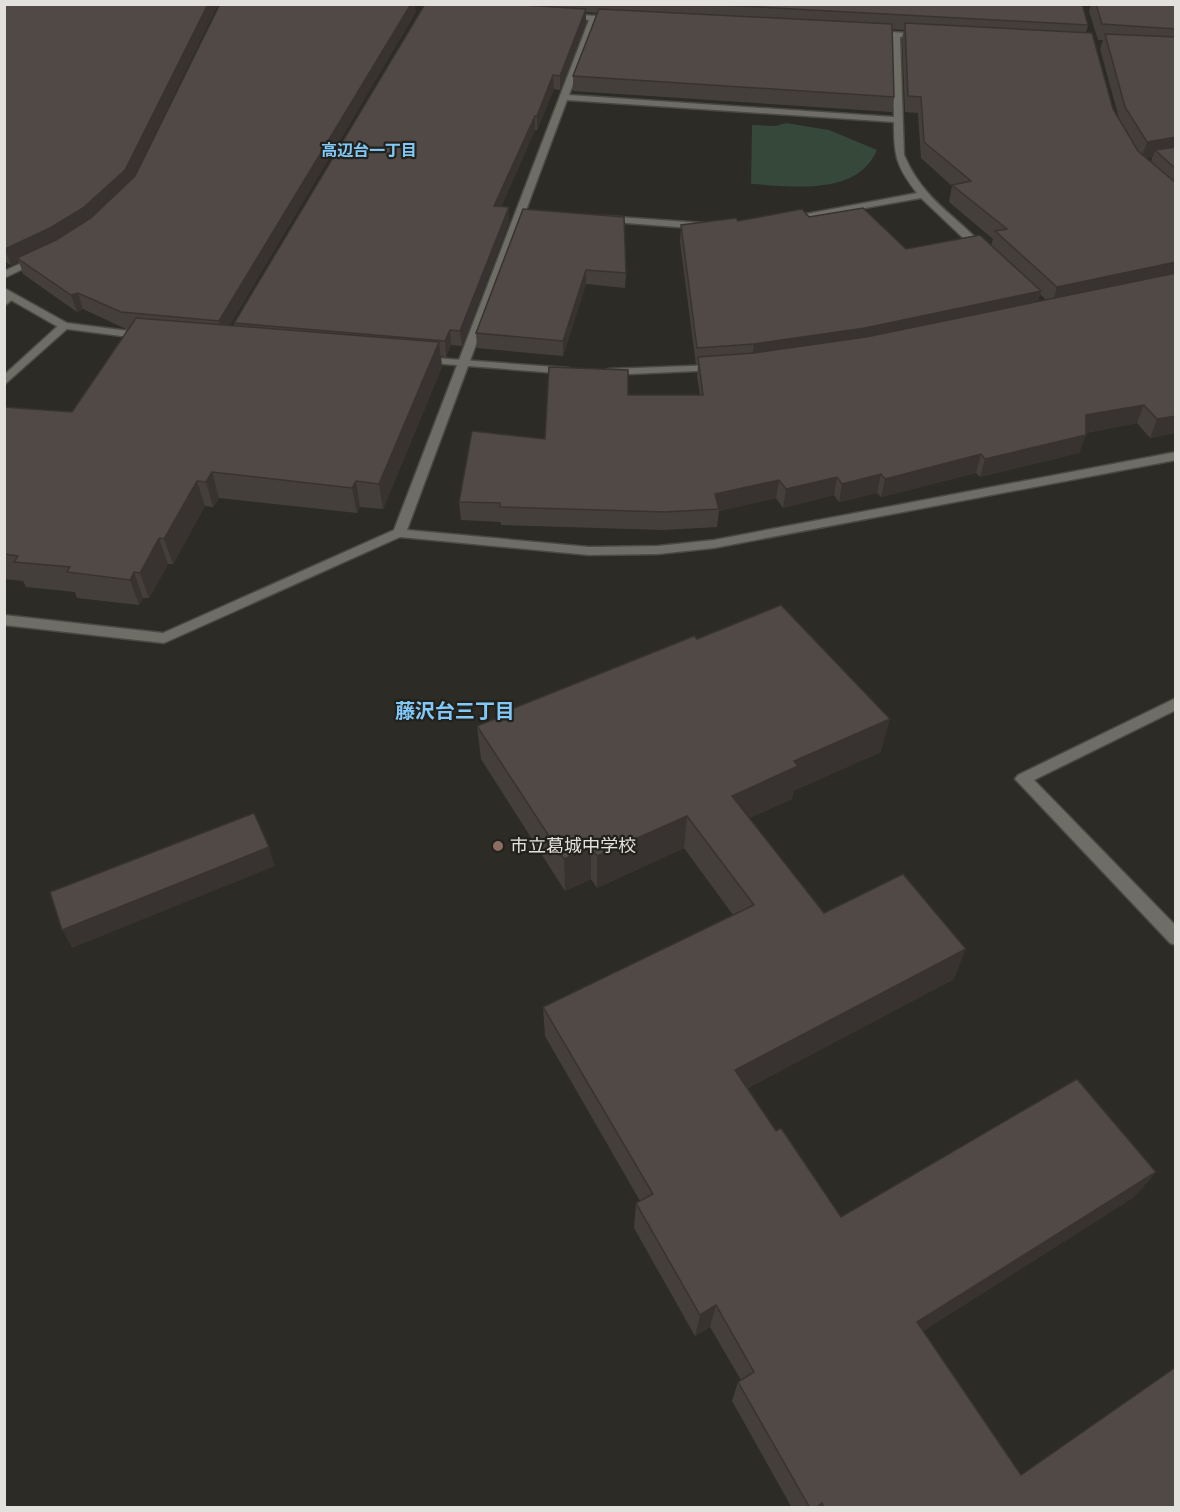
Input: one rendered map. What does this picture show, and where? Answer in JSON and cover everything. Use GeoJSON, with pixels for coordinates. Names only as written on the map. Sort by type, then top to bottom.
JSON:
{"type":"FeatureCollection","features":[{"type":"Feature","properties":{"kind":"street"},"geometry":{"type":"LineString","coordinates":[[561,16],[629,20]]}},
{"type":"Feature","properties":{"kind":"street"},"geometry":{"type":"LineString","coordinates":[[399,532],[463,364],[526,213],[564,97],[594,18]]}},
{"type":"Feature","properties":{"kind":"street"},"geometry":{"type":"LineString","coordinates":[[861,32],[931,36]]}},
{"type":"Feature","properties":{"kind":"street"},"geometry":{"type":"LineString","coordinates":[[896,34],[899,155],[905,172],[923,195],[988,255]]}},
{"type":"Feature","properties":{"kind":"street"},"geometry":{"type":"LineString","coordinates":[[564,97],[898,120]]}},
{"type":"Feature","properties":{"kind":"street"},"geometry":{"type":"LineString","coordinates":[[777,222],[923,195]]}},
{"type":"Feature","properties":{"kind":"street"},"geometry":{"type":"LineString","coordinates":[[589,218],[713,226]]}},
{"type":"Feature","properties":{"kind":"street"},"geometry":{"type":"LineString","coordinates":[[4,275],[43,258]]}},
{"type":"Feature","properties":{"kind":"street"},"geometry":{"type":"LineString","coordinates":[[7,297],[64,326],[160,337]]}},
{"type":"Feature","properties":{"kind":"street"},"geometry":{"type":"LineString","coordinates":[[4,382],[64,326]]}},
{"type":"Feature","properties":{"kind":"street"},"geometry":{"type":"LineString","coordinates":[[416,360],[588,371],[731,367]]}},
{"type":"Feature","properties":{"kind":"street"},"geometry":{"type":"LineString","coordinates":[[4,620],[164,638],[399,532],[590,551],[658,550],[714,544],[1176,456]]}},
{"type":"Feature","properties":{"kind":"street"},"geometry":{"type":"LineString","coordinates":[[1176,704],[1023,778],[1176,938]]}},
{"type":"Feature","properties":{"kind":"green space"},"geometry":{"type":"Polygon","coordinates":[[[786,123],[829,130],[877,150],[868,165],[855,175],[839,182],[804,187],[751,184],[752,125],[776,126],[786,123]]]}},
{"type":"Feature","properties":{"kind":"building"},"geometry":{"type":"Polygon","coordinates":[[[4,4],[208,4],[125,170],[83,208],[50,228],[5,249],[4,4]]]}},
{"type":"Feature","properties":{"kind":"building"},"geometry":{"type":"Polygon","coordinates":[[[220,4],[411,4],[219,321],[121,312],[78,293],[71,295],[17,258],[56,240],[91,218],[135,176],[220,4]]]}},
{"type":"Feature","properties":{"kind":"building"},"geometry":{"type":"Polygon","coordinates":[[[425,4],[507,4],[586,9],[560,76],[553,75],[537,116],[535,116],[494,206],[509,207],[460,331],[450,330],[445,341],[234,323],[425,4]]]}},
{"type":"Feature","properties":{"kind":"building"},"geometry":{"type":"Polygon","coordinates":[[[703,4],[1082,4],[1088,25],[703,4]]]}},
{"type":"Feature","properties":{"kind":"building"},"geometry":{"type":"Polygon","coordinates":[[[1096,4],[1176,4],[1176,29],[1102,24],[1096,4]]]}},
{"type":"Feature","properties":{"kind":"building"},"geometry":{"type":"Polygon","coordinates":[[[599,9],[892,24],[894,97],[573,76],[599,9]]]}},
{"type":"Feature","properties":{"kind":"building"},"geometry":{"type":"Polygon","coordinates":[[[905,23],[1092,33],[1113,109],[1138,151],[1176,183],[1176,262],[1057,287],[995,231],[1007,229],[952,185],[971,181],[924,142],[921,97],[908,96],[905,23]]]}},
{"type":"Feature","properties":{"kind":"building"},"geometry":{"type":"Polygon","coordinates":[[[1105,34],[1176,37],[1176,137],[1147,142],[1125,107],[1105,34]]]}},
{"type":"Feature","properties":{"kind":"building"},"geometry":{"type":"Polygon","coordinates":[[[1176,147],[1176,169],[1155,150],[1176,147]]]}},
{"type":"Feature","properties":{"kind":"building"},"geometry":{"type":"Polygon","coordinates":[[[863,208],[906,249],[980,235],[1041,291],[865,328],[754,344],[697,348],[681,225],[736,218],[738,221],[802,209],[809,217],[863,208]]]}},
{"type":"Feature","properties":{"kind":"building"},"geometry":{"type":"Polygon","coordinates":[[[523,209],[624,217],[626,273],[586,270],[563,341],[476,333],[523,209]]]}},
{"type":"Feature","properties":{"kind":"building"},"geometry":{"type":"Polygon","coordinates":[[[1176,273],[1176,416],[1157,419],[1144,405],[1086,415],[1086,435],[985,459],[981,454],[885,479],[881,474],[842,484],[837,477],[786,489],[779,480],[715,494],[719,509],[665,512],[500,507],[500,503],[459,502],[472,431],[545,439],[549,367],[628,370],[628,395],[703,395],[698,357],[754,353],[866,337],[1176,273]]]}},
{"type":"Feature","properties":{"kind":"building"},"geometry":{"type":"Polygon","coordinates":[[[136,318],[439,342],[379,484],[356,481],[352,488],[212,472],[206,482],[197,481],[164,539],[159,538],[140,573],[134,572],[130,580],[67,572],[70,567],[14,562],[18,556],[4,554],[4,407],[72,412],[136,318]]]}},
{"type":"Feature","properties":{"kind":"building"},"geometry":{"type":"Polygon","coordinates":[[[781,605],[890,719],[794,761],[798,766],[732,796],[824,913],[903,874],[966,949],[735,1070],[776,1131],[781,1128],[841,1217],[1077,1079],[1156,1172],[917,1322],[1021,1475],[1176,1367],[1176,1508],[824,1508],[822,1503],[816,1508],[810,1508],[738,1382],[754,1372],[716,1305],[700,1315],[636,1203],[653,1194],[543,1007],[754,905],[687,816],[597,856],[591,848],[564,859],[477,726],[505,715],[504,712],[694,636],[697,639],[781,605]]]}},
{"type":"Feature","properties":{"kind":"building"},"geometry":{"type":"Polygon","coordinates":[[[254,813],[269,847],[62,930],[50,892],[254,813]]]}},
{"type":"Feature","properties":{"kind":"place","name":"市立葛城中学校"},"geometry":{"type":"Point","coordinates":[498,846]}},
{"type":"Feature","properties":{"kind":"district","name":"高辺台一丁目"},"geometry":{"type":"Point","coordinates":[369,150]}},
{"type":"Feature","properties":{"kind":"district","name":"藤沢台三丁目"},"geometry":{"type":"Point","coordinates":[455,711]}}]}
